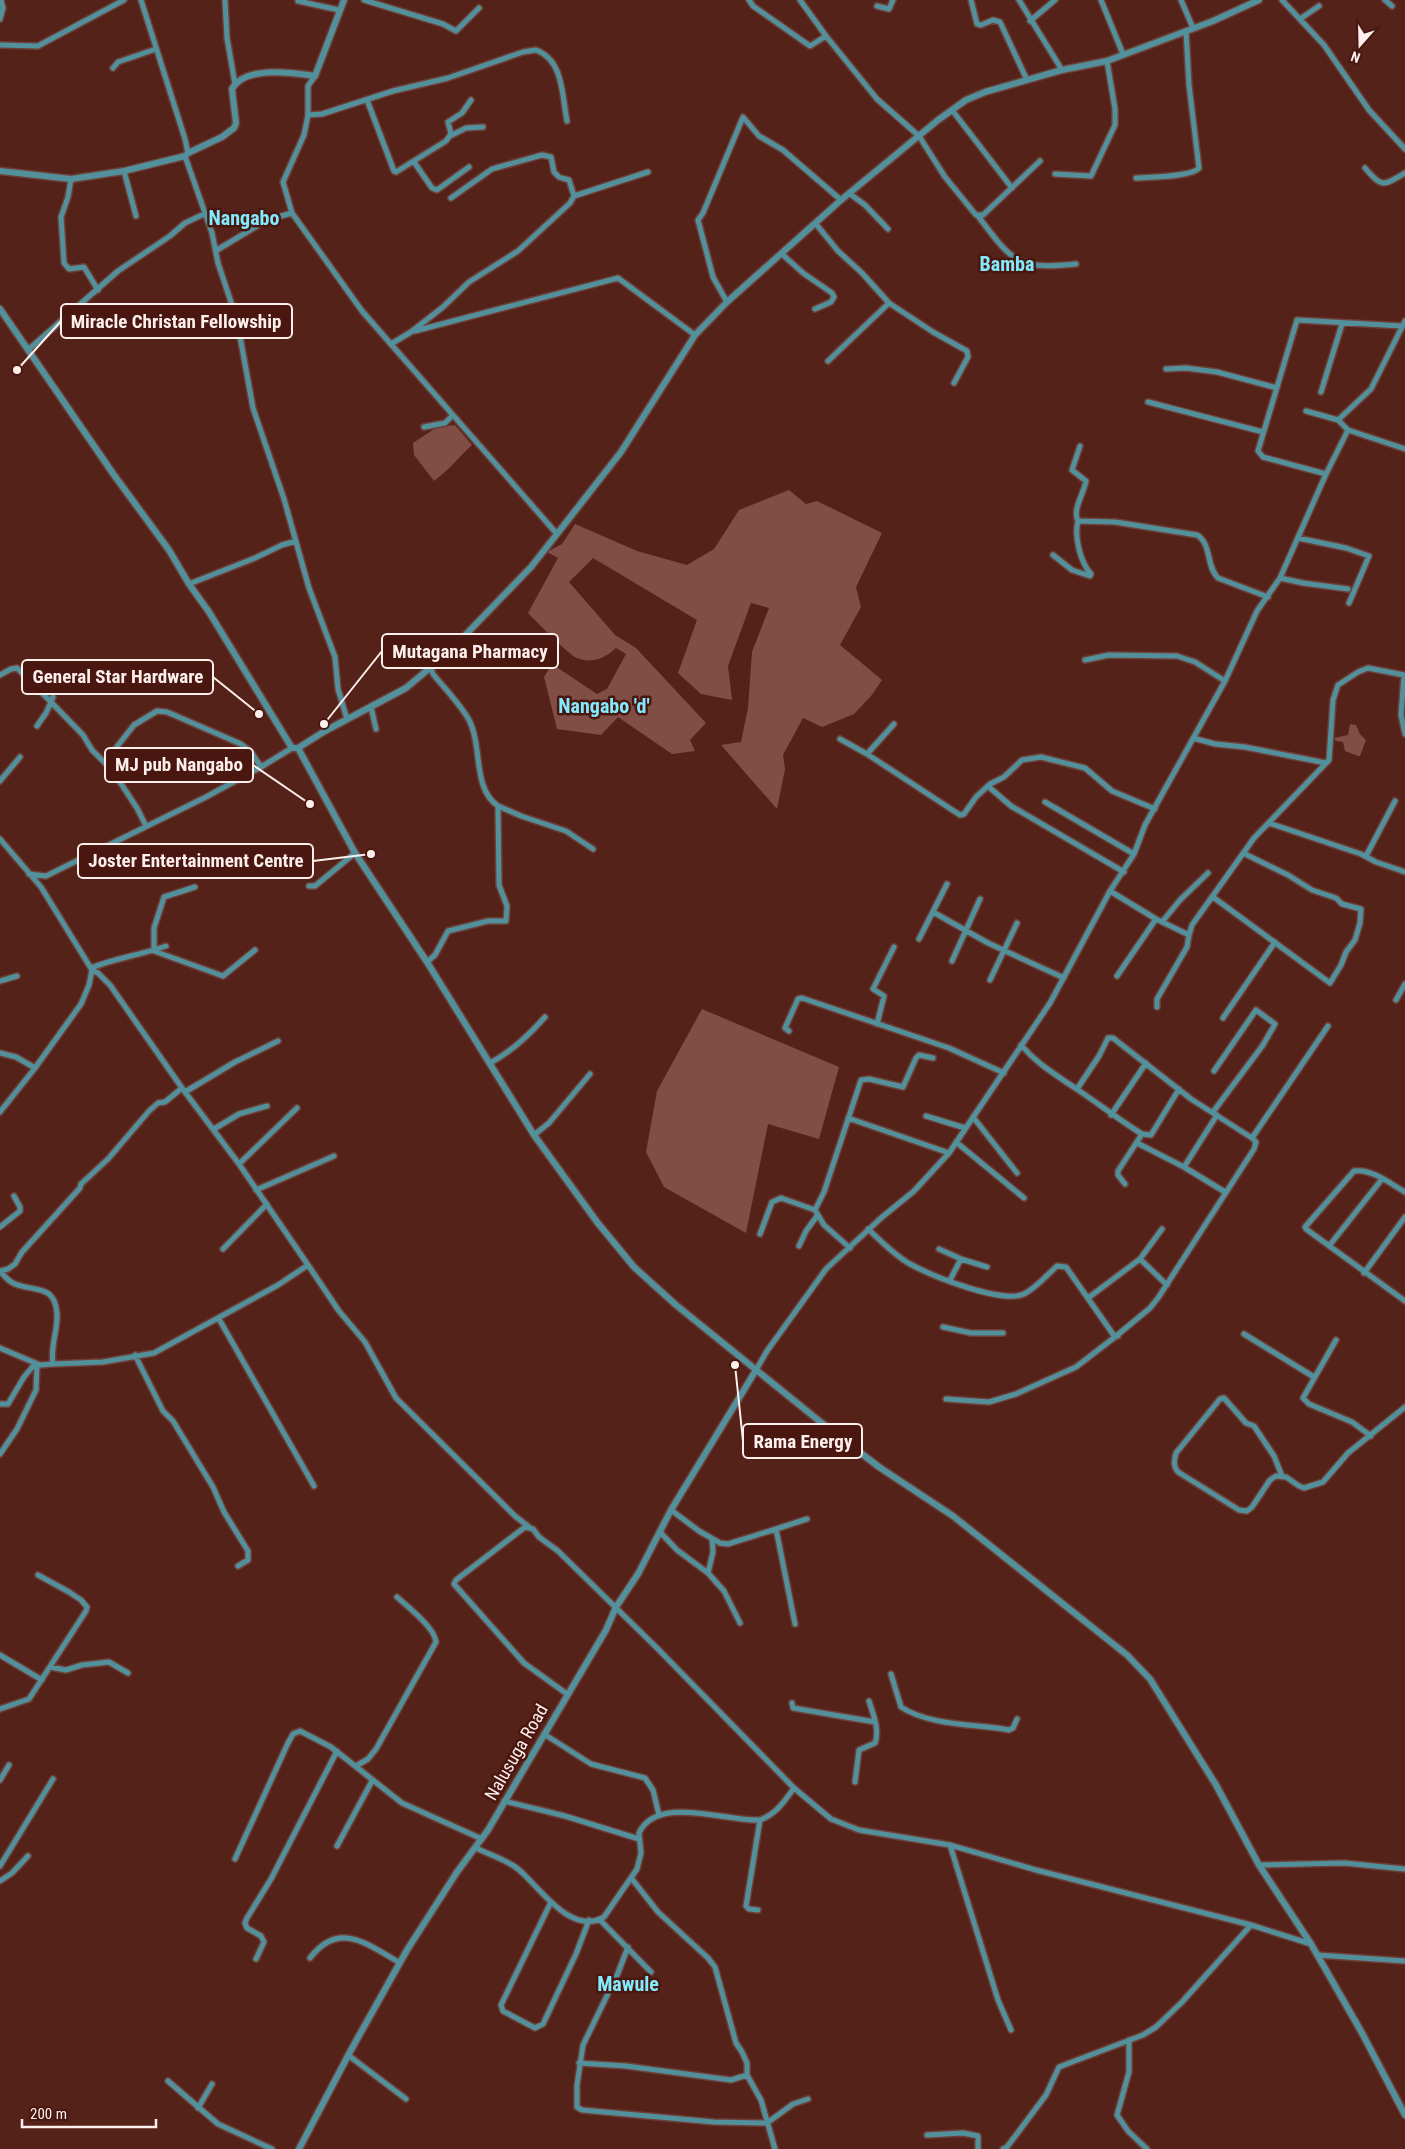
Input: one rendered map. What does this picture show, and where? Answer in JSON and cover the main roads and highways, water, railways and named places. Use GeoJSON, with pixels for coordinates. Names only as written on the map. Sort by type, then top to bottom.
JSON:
{"type":"FeatureCollection","features":[{"type":"Feature","properties":{"kind":"place","name":"Miracle Christan Fellowship"},"geometry":{"type":"Point","coordinates":[17,370]}},
{"type":"Feature","properties":{"kind":"place","name":"General Star Hardware"},"geometry":{"type":"Point","coordinates":[259,714]}},
{"type":"Feature","properties":{"kind":"place","name":"Mutagana Pharmacy"},"geometry":{"type":"Point","coordinates":[324,724]}},
{"type":"Feature","properties":{"kind":"place","name":"MJ pub Nangabo"},"geometry":{"type":"Point","coordinates":[310,804]}},
{"type":"Feature","properties":{"kind":"place","name":"Joster Entertainment Centre"},"geometry":{"type":"Point","coordinates":[371,854]}},
{"type":"Feature","properties":{"kind":"place","name":"Rama Energy"},"geometry":{"type":"Point","coordinates":[735,1365]}},
{"type":"Feature","properties":{"kind":"district","name":"Nangabo"},"geometry":{"type":"Point","coordinates":[244,218]}},
{"type":"Feature","properties":{"kind":"district","name":"Bamba"},"geometry":{"type":"Point","coordinates":[1007,264]}},
{"type":"Feature","properties":{"kind":"district","name":"Nangabo 'd'"},"geometry":{"type":"Point","coordinates":[604,706]}},
{"type":"Feature","properties":{"kind":"district","name":"Mawule"},"geometry":{"type":"Point","coordinates":[628,1984]}}]}
